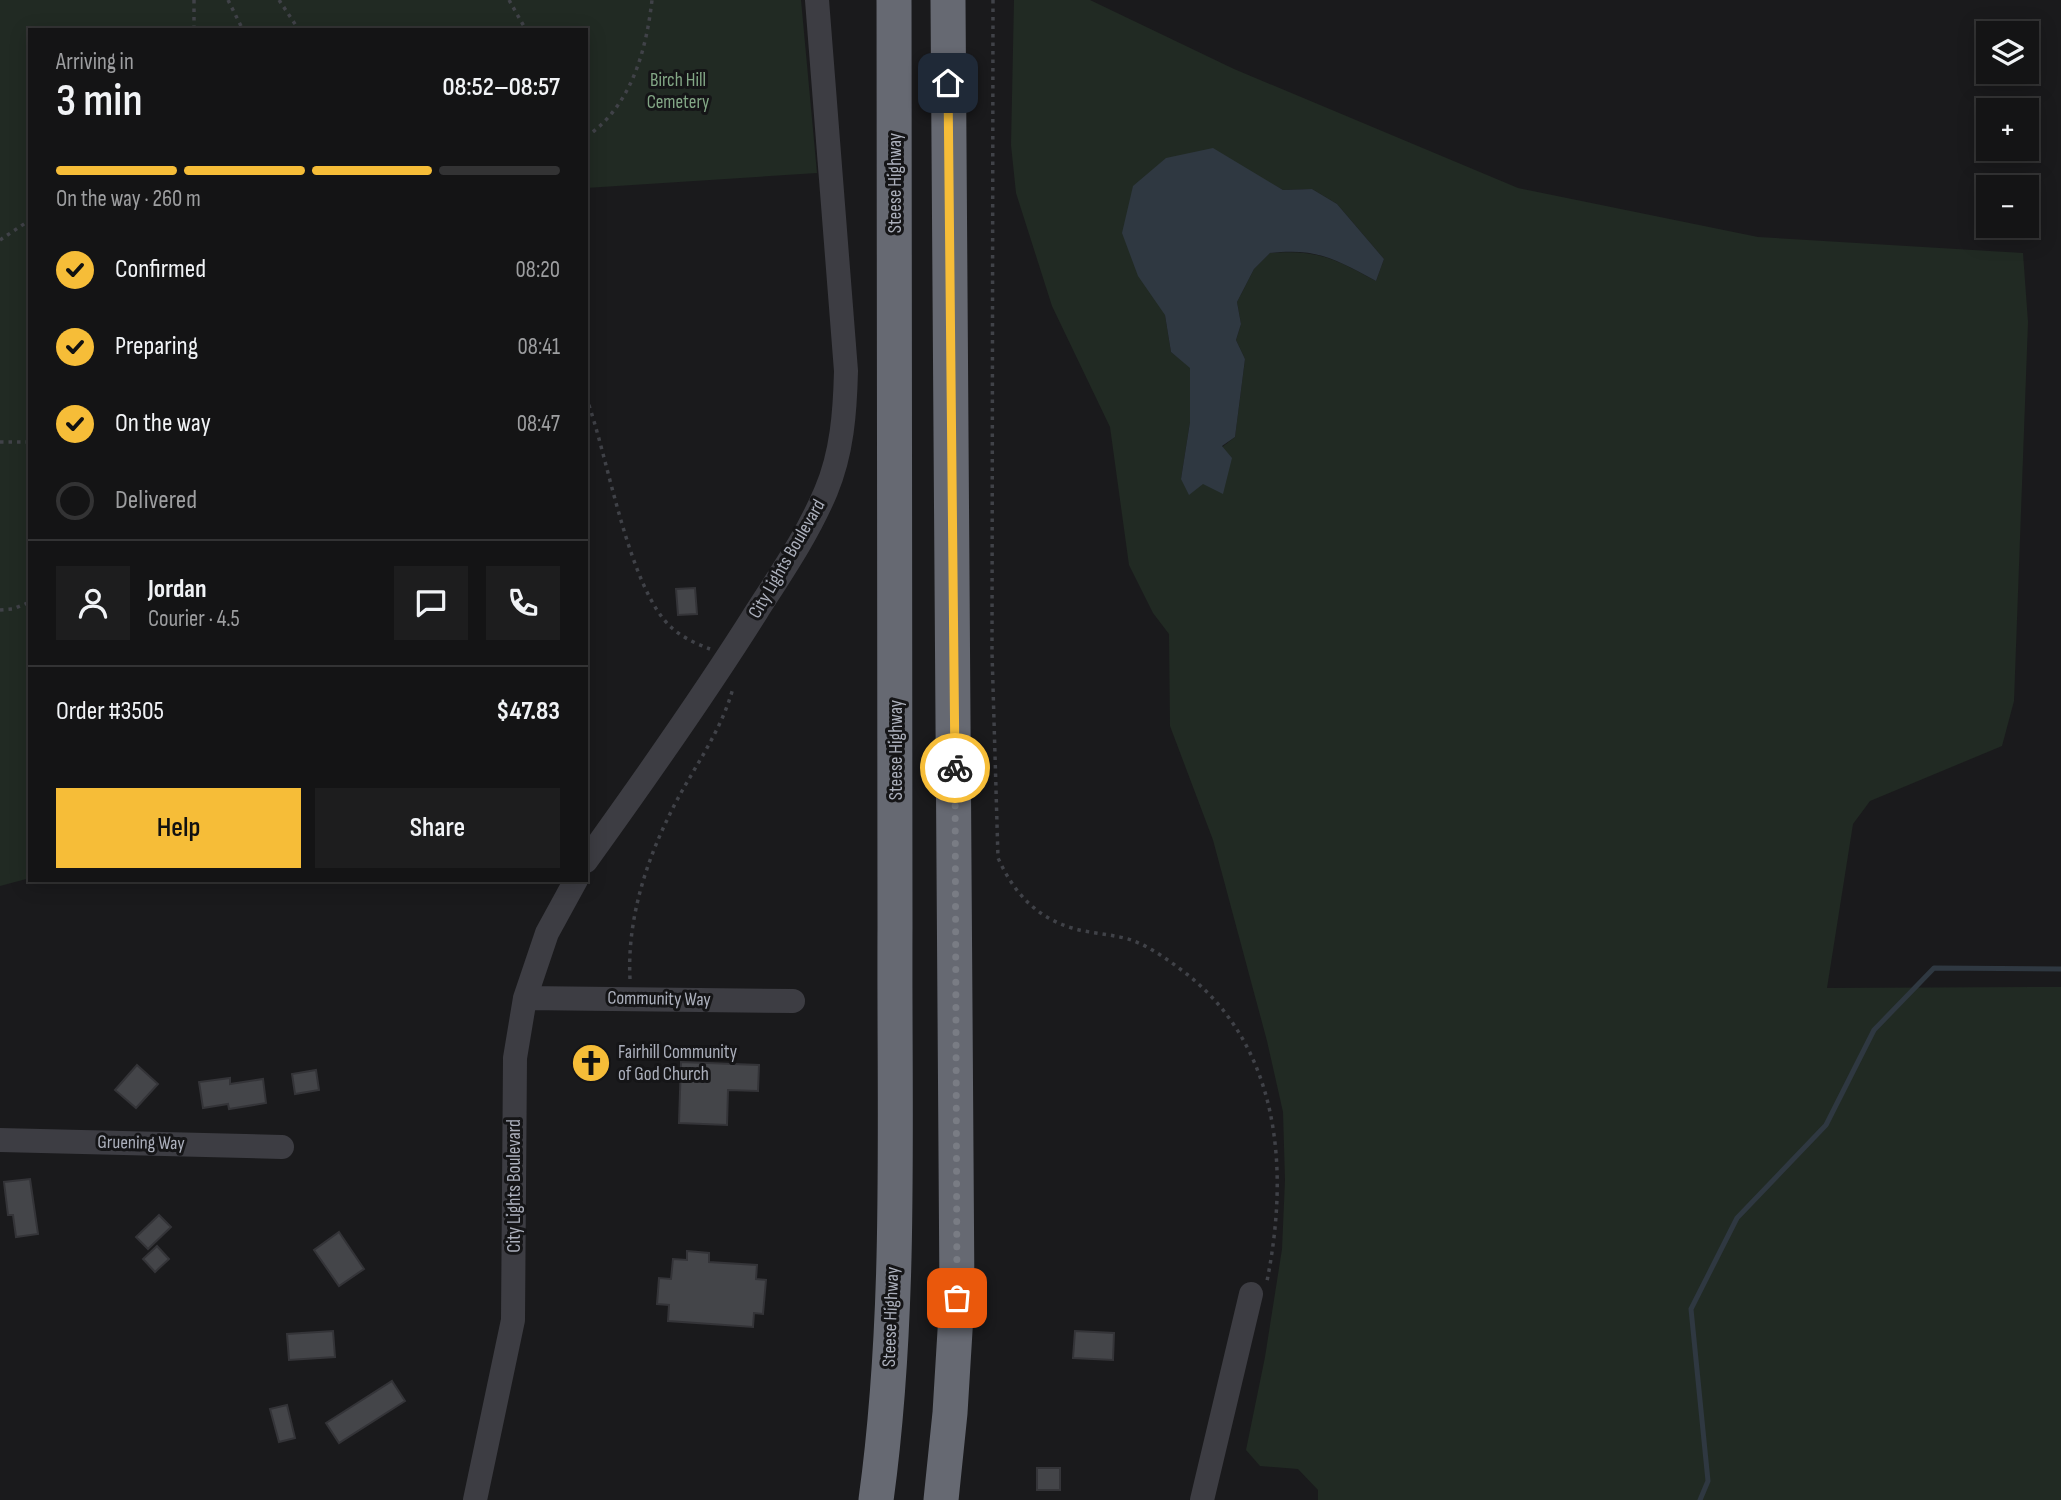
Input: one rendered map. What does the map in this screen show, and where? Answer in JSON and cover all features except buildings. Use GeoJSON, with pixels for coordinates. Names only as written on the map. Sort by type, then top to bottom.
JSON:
{"type":"FeatureCollection","features":[{"type":"Feature","properties":{"kind":"highway","name":"Steese Highway"},"geometry":{"type":"LineString","coordinates":[[876,1500],[891,1346],[893,1239],[896,722],[894,0]]}},
{"type":"Feature","properties":{"kind":"highway"},"geometry":{"type":"LineString","coordinates":[[941,1500],[950,1413],[957,1298],[948,0]]}},
{"type":"Feature","properties":{"kind":"street","name":"City Lights Boulevard"},"geometry":{"type":"LineString","coordinates":[[588,858],[729,656],[805,535],[827,489],[845,413],[841,298],[817,0]]}},
{"type":"Feature","properties":{"kind":"street","name":"City Lights Boulevard"},"geometry":{"type":"LineString","coordinates":[[475,1500],[513,1320],[515,1071],[525,998],[547,933],[575,882]]}},
{"type":"Feature","properties":{"kind":"street","name":"Community Way"},"geometry":{"type":"LineString","coordinates":[[525,998],[793,1001]]}},
{"type":"Feature","properties":{"kind":"street","name":"Gruening Way"},"geometry":{"type":"LineString","coordinates":[[0,1140],[282,1147]]}},
{"type":"Feature","properties":{"kind":"street"},"geometry":{"type":"LineString","coordinates":[[1202,1500],[1259,1288]]}},
{"type":"Feature","properties":{"kind":"path"},"geometry":{"type":"LineString","coordinates":[[194,0],[194,28]]}},
{"type":"Feature","properties":{"kind":"path"},"geometry":{"type":"LineString","coordinates":[[228,0],[242,28]]}},
{"type":"Feature","properties":{"kind":"path"},"geometry":{"type":"LineString","coordinates":[[279,0],[298,28]]}},
{"type":"Feature","properties":{"kind":"path"},"geometry":{"type":"LineString","coordinates":[[509,0],[525,28]]}},
{"type":"Feature","properties":{"kind":"path"},"geometry":{"type":"LineString","coordinates":[[588,135],[605,122],[626,94],[643,50],[652,0]]}},
{"type":"Feature","properties":{"kind":"path"},"geometry":{"type":"LineString","coordinates":[[993,0],[992,652],[998,858],[1019,897],[1037,910],[1070,927],[1133,940],[1166,958],[1201,986],[1237,1026],[1259,1068],[1273,1131],[1276,1203],[1259,1288]]}},
{"type":"Feature","properties":{"kind":"path"},"geometry":{"type":"LineString","coordinates":[[0,240],[28,221]]}},
{"type":"Feature","properties":{"kind":"path"},"geometry":{"type":"LineString","coordinates":[[588,404],[621,521],[650,598],[671,627],[694,643],[729,656],[736,678],[727,711],[668,816],[644,874],[629,956],[632,999]]}},
{"type":"Feature","properties":{"kind":"path"},"geometry":{"type":"LineString","coordinates":[[0,442],[28,442]]}},
{"type":"Feature","properties":{"kind":"path"},"geometry":{"type":"LineString","coordinates":[[0,610],[13,609],[28,603]]}},
{"type":"Feature","properties":{"kind":"green space","name":"Birch Hill Cemetery"},"geometry":{"type":"Polygon","coordinates":[[[0,0],[801,0],[817,173],[588,188],[588,28],[28,28],[28,879],[0,886],[0,0]]]}},
{"type":"Feature","properties":{"kind":"green space"},"geometry":{"type":"Polygon","coordinates":[[[1014,0],[1090,0],[1234,69],[1518,188],[1758,237],[2023,253],[2028,322],[2014,701],[2002,746],[1870,801],[1853,824],[1827,988],[2061,987],[2061,1500],[1318,1500],[1318,1490],[1298,1469],[1260,1466],[1246,1450],[1265,1357],[1282,1249],[1285,1180],[1283,1112],[1267,1041],[1213,840],[1170,726],[1169,634],[1153,613],[1129,565],[1110,427],[1052,306],[1016,193],[1011,145],[1014,0]],[[1252,173],[1165,315],[1171,352],[1190,367],[1190,422],[1181,479],[1235,437],[1245,359],[1236,340],[1241,324],[1237,302],[1254,269],[1270,253],[1314,254],[1337,261],[1376,281],[1384,259],[1337,204],[1312,189],[1283,190],[1252,173]]]}},
{"type":"Feature","properties":{"kind":"shaded area"},"geometry":{"type":"Polygon","coordinates":[[[1213,148],[1283,190],[1312,189],[1337,204],[1384,259],[1376,281],[1337,261],[1301,252],[1270,253],[1254,269],[1237,302],[1241,324],[1236,340],[1245,359],[1235,437],[1222,446],[1232,458],[1223,494],[1203,484],[1189,495],[1181,479],[1190,422],[1190,368],[1171,352],[1165,315],[1138,276],[1122,233],[1133,186],[1166,158],[1213,148]]]}},
{"type":"Feature","properties":{"kind":"waterway"},"geometry":{"type":"LineString","coordinates":[[1700,1500],[1708,1481],[1691,1309],[1737,1218],[1826,1125],[1874,1030],[1934,968],[2061,969]]}},
{"type":"Feature","properties":{"kind":"way so far"},"geometry":{"type":"LineString","coordinates":[[955,768],[957,1298]]}},
{"type":"Feature","properties":{"kind":"place","name":"Fairhill Community of God Church"},"geometry":{"type":"Point","coordinates":[591,1063]}},
{"type":"Feature","properties":{"kind":"route"},"geometry":{"type":"LineString","coordinates":[[948,83],[955,768]]}}]}
